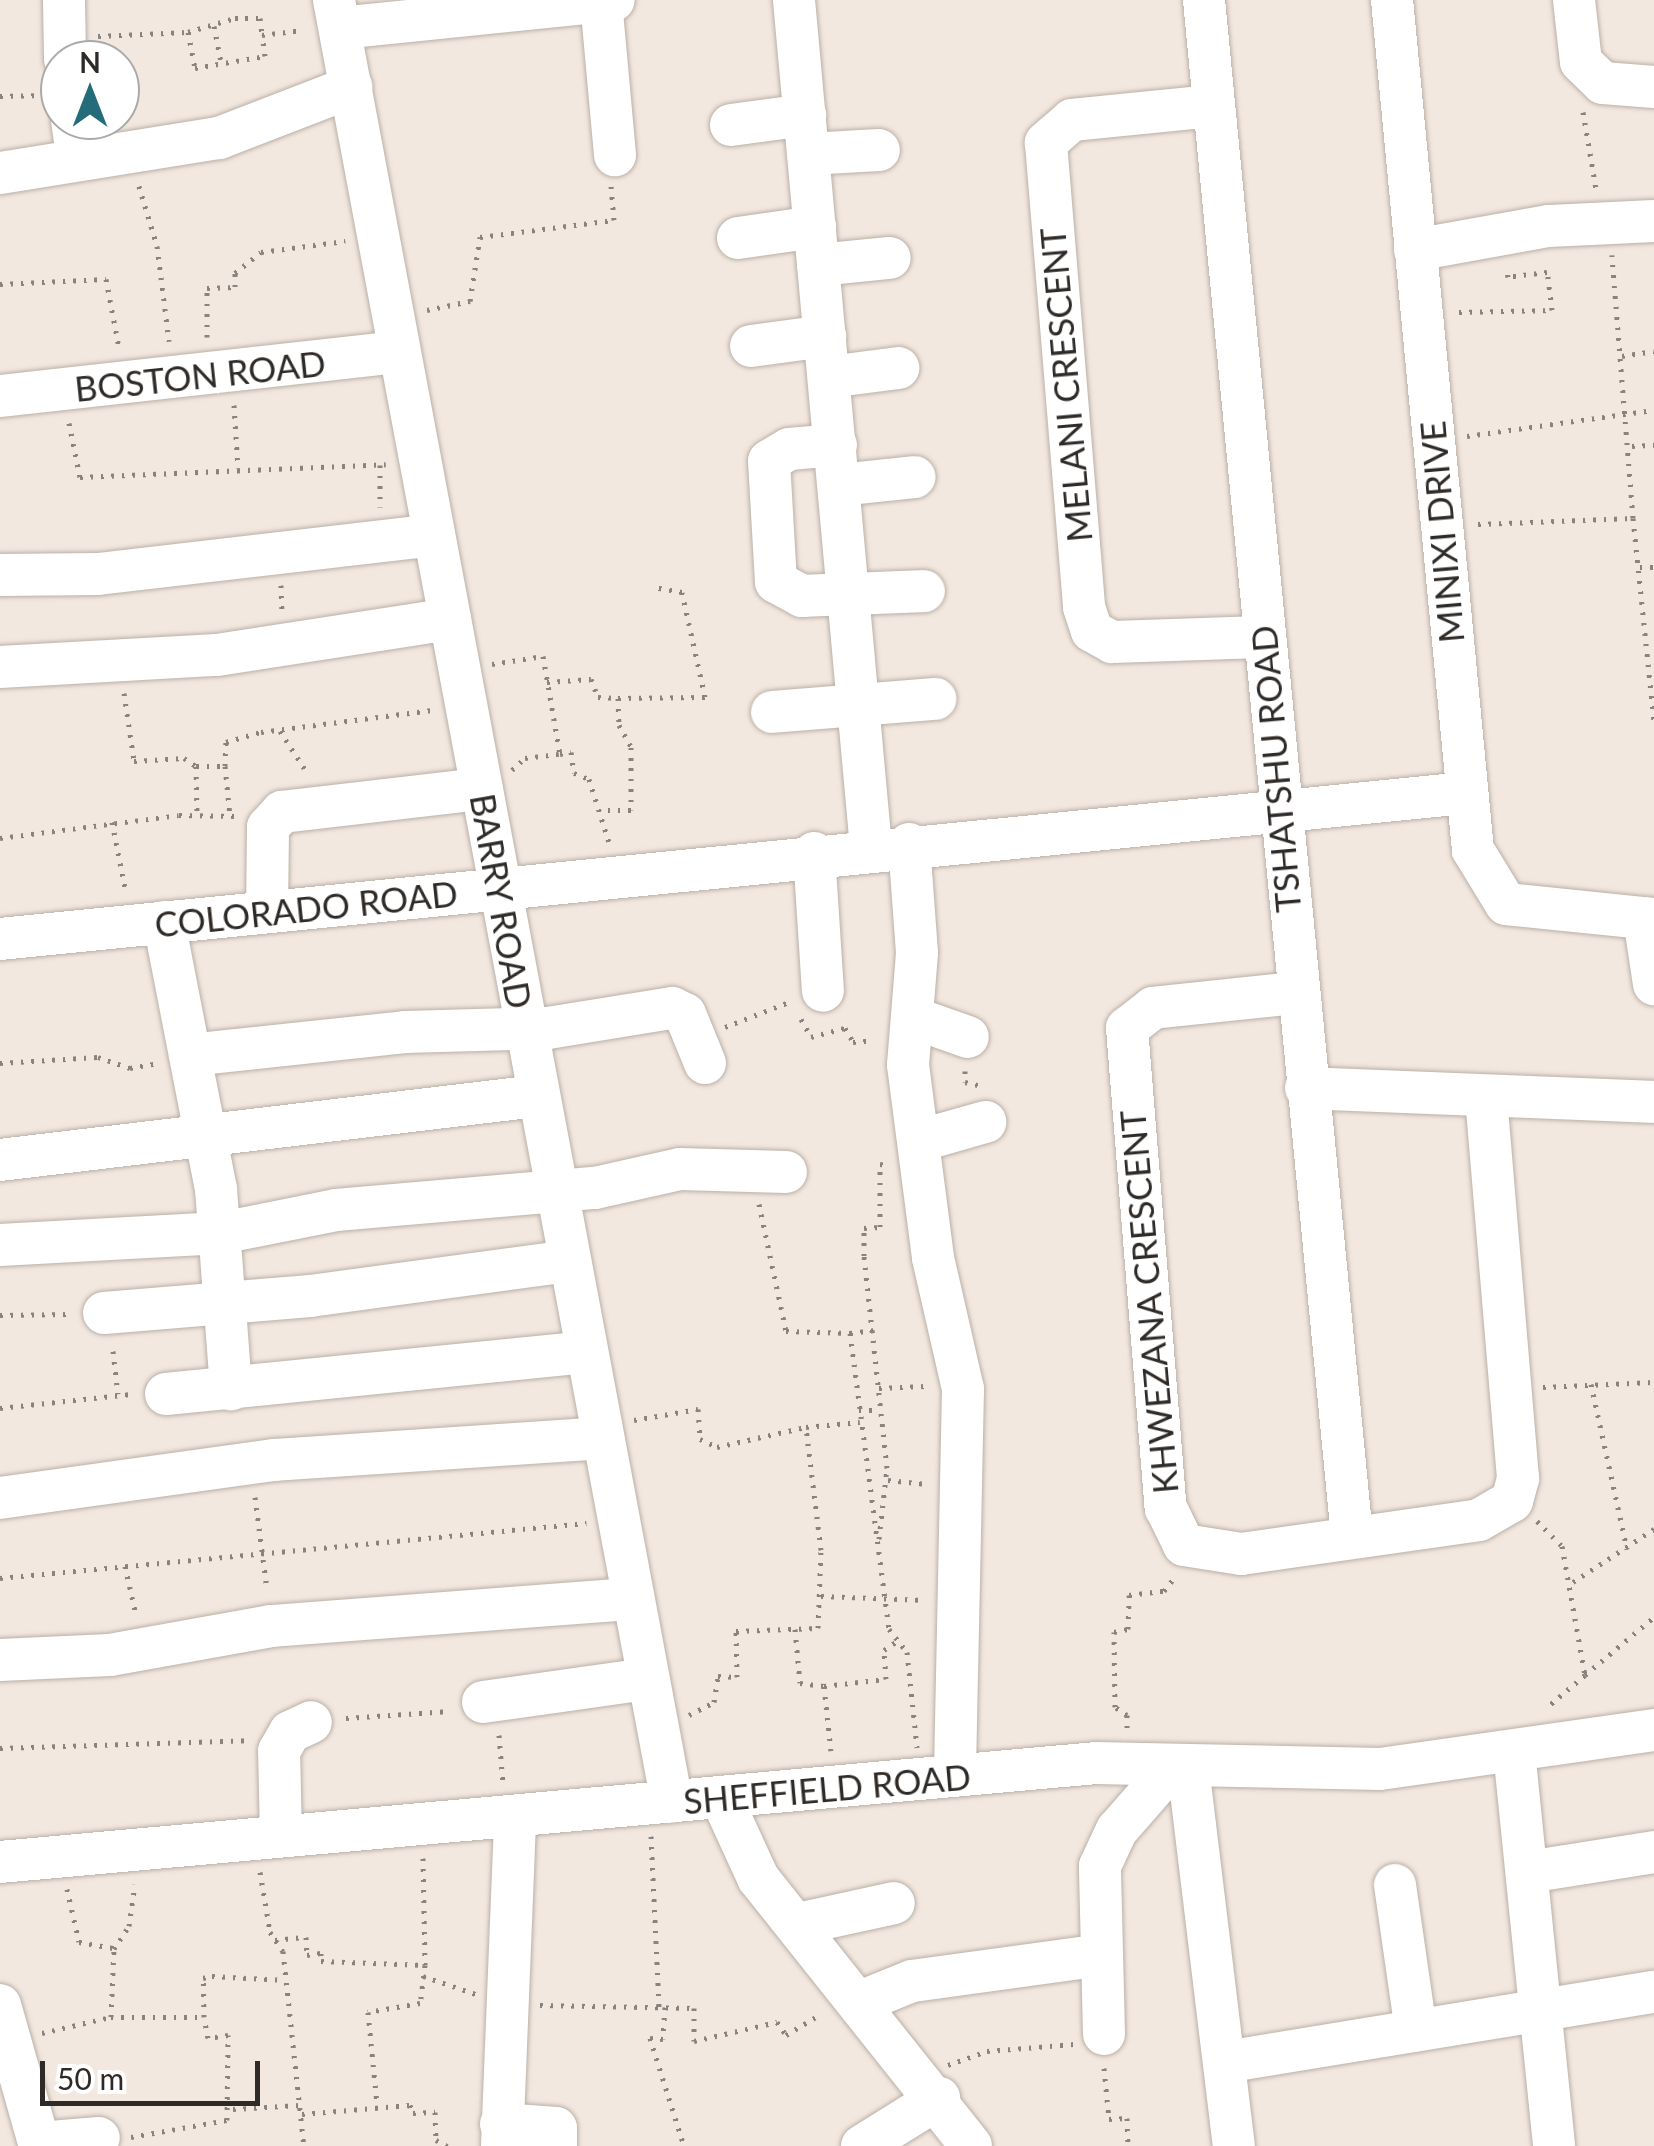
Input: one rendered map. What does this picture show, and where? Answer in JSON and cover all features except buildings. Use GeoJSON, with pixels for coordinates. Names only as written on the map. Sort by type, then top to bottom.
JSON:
{"type":"FeatureCollection","features":[{"type":"Feature","properties":{"kind":"street"},"geometry":{"type":"LineString","coordinates":[[337,14],[614,0]]}},
{"type":"Feature","properties":{"kind":"street"},"geometry":{"type":"LineString","coordinates":[[794,0],[860,705],[890,845],[933,1258],[963,1389],[955,1596],[937,1778]]}},
{"type":"Feature","properties":{"kind":"street","name":"TSHATSHU ROAD"},"geometry":{"type":"LineString","coordinates":[[1204,0],[1296,993],[1352,1537]]}},
{"type":"Feature","properties":{"kind":"street","name":"MINIXI DRIVE"},"geometry":{"type":"LineString","coordinates":[[1392,0],[1466,793],[1480,871],[1506,904],[1649,918]]}},
{"type":"Feature","properties":{"kind":"street"},"geometry":{"type":"LineString","coordinates":[[1574,0],[1581,62],[1603,83],[1654,87]]}},
{"type":"Feature","properties":{"kind":"street"},"geometry":{"type":"LineString","coordinates":[[601,1],[615,155]]}},
{"type":"Feature","properties":{"kind":"street","name":"BARRY ROAD"},"geometry":{"type":"LineString","coordinates":[[337,14],[618,1520],[650,1700],[660,1802]]}},
{"type":"Feature","properties":{"kind":"street"},"geometry":{"type":"LineString","coordinates":[[92,140],[133,147],[219,138],[351,87]]}},
{"type":"Feature","properties":{"kind":"street","name":"MELANI CRESCENT"},"geometry":{"type":"LineString","coordinates":[[1212,106],[1072,120],[1046,143],[1084,607],[1092,631],[1112,642],[1262,636]]}},
{"type":"Feature","properties":{"kind":"street"},"geometry":{"type":"LineString","coordinates":[[730,126],[806,134],[879,150]]}},
{"type":"Feature","properties":{"kind":"street"},"geometry":{"type":"LineString","coordinates":[[0,173],[68,140]]}},
{"type":"Feature","properties":{"kind":"street"},"geometry":{"type":"LineString","coordinates":[[1415,250],[1500,234],[1604,222],[1654,221]]}},
{"type":"Feature","properties":{"kind":"street"},"geometry":{"type":"LineString","coordinates":[[738,238],[890,258]]}},
{"type":"Feature","properties":{"kind":"street","name":"BOSTON ROAD"},"geometry":{"type":"LineString","coordinates":[[0,396],[204,375],[396,334]]}},
{"type":"Feature","properties":{"kind":"street"},"geometry":{"type":"LineString","coordinates":[[751,346],[898,368]]}},
{"type":"Feature","properties":{"kind":"street"},"geometry":{"type":"LineString","coordinates":[[915,477],[838,465],[789,450],[769,461],[773,574],[790,594],[924,591]]}},
{"type":"Feature","properties":{"kind":"street"},"geometry":{"type":"LineString","coordinates":[[0,575],[98,574],[434,535]]}},
{"type":"Feature","properties":{"kind":"street"},"geometry":{"type":"LineString","coordinates":[[0,667],[284,647],[450,620]]}},
{"type":"Feature","properties":{"kind":"street"},"geometry":{"type":"LineString","coordinates":[[772,712],[935,699]]}},
{"type":"Feature","properties":{"kind":"street"},"geometry":{"type":"LineString","coordinates":[[267,912],[292,811],[481,782]]}},
{"type":"Feature","properties":{"kind":"street","name":"COLORADO ROAD"},"geometry":{"type":"LineString","coordinates":[[0,939],[890,845],[1279,813],[1466,793]]}},
{"type":"Feature","properties":{"kind":"street"},"geometry":{"type":"LineString","coordinates":[[814,853],[824,991]]}},
{"type":"Feature","properties":{"kind":"street"},"geometry":{"type":"LineString","coordinates":[[1649,918],[1654,984]]}},
{"type":"Feature","properties":{"kind":"street"},"geometry":{"type":"LineString","coordinates":[[149,924],[190,1055],[207,1135],[222,1233],[231,1389]]}},
{"type":"Feature","properties":{"kind":"street","name":"KHWEZANA CRESCENT"},"geometry":{"type":"LineString","coordinates":[[1296,993],[1153,1008],[1127,1028],[1166,1508],[1184,1545],[1240,1554],[1480,1520],[1512,1500]]}},
{"type":"Feature","properties":{"kind":"street"},"geometry":{"type":"LineString","coordinates":[[190,1055],[524,1028],[672,1008],[700,1050]]}},
{"type":"Feature","properties":{"kind":"street"},"geometry":{"type":"LineString","coordinates":[[910,1029],[968,1037]]}},
{"type":"Feature","properties":{"kind":"street"},"geometry":{"type":"LineString","coordinates":[[1306,1088],[1654,1102]]}},
{"type":"Feature","properties":{"kind":"street"},"geometry":{"type":"LineString","coordinates":[[0,1160],[537,1096]]}},
{"type":"Feature","properties":{"kind":"street"},"geometry":{"type":"LineString","coordinates":[[1486,1097],[1518,1478],[1512,1500]]}},
{"type":"Feature","properties":{"kind":"street"},"geometry":{"type":"LineString","coordinates":[[923,1150],[984,1122]]}},
{"type":"Feature","properties":{"kind":"street"},"geometry":{"type":"LineString","coordinates":[[0,1245],[222,1233],[308,1214],[554,1186],[595,1188],[680,1169],[770,1172]]}},
{"type":"Feature","properties":{"kind":"street"},"geometry":{"type":"LineString","coordinates":[[104,1314],[569,1261]]}},
{"type":"Feature","properties":{"kind":"street"},"geometry":{"type":"LineString","coordinates":[[166,1394],[586,1352]]}},
{"type":"Feature","properties":{"kind":"street"},"geometry":{"type":"LineString","coordinates":[[0,1498],[244,1464],[601,1432]]}},
{"type":"Feature","properties":{"kind":"street"},"geometry":{"type":"LineString","coordinates":[[0,1660],[146,1646],[271,1626],[632,1599]]}},
{"type":"Feature","properties":{"kind":"street"},"geometry":{"type":"LineString","coordinates":[[483,1702],[650,1700]]}},
{"type":"Feature","properties":{"kind":"street"},"geometry":{"type":"LineString","coordinates":[[269,1838],[279,1751],[290,1732],[311,1722]]}},
{"type":"Feature","properties":{"kind":"street","name":"SHEFFIELD ROAD"},"geometry":{"type":"LineString","coordinates":[[0,1862],[1126,1763],[1380,1769],[1654,1730]]}},
{"type":"Feature","properties":{"kind":"street"},"geometry":{"type":"LineString","coordinates":[[1514,1751],[1554,2146]]}},
{"type":"Feature","properties":{"kind":"street"},"geometry":{"type":"LineString","coordinates":[[1180,1767],[1206,1920],[1234,2146]]}},
{"type":"Feature","properties":{"kind":"street"},"geometry":{"type":"LineString","coordinates":[[1104,2034],[1100,1866],[1117,1830],[1180,1767]]}},
{"type":"Feature","properties":{"kind":"street"},"geometry":{"type":"LineString","coordinates":[[721,1797],[745,1859],[933,2091],[971,2146]]}},
{"type":"Feature","properties":{"kind":"street"},"geometry":{"type":"LineString","coordinates":[[511,1816],[502,2135],[556,2128],[556,2146]]}},
{"type":"Feature","properties":{"kind":"street"},"geometry":{"type":"LineString","coordinates":[[1528,1872],[1654,1852]]}},
{"type":"Feature","properties":{"kind":"street"},"geometry":{"type":"LineString","coordinates":[[1395,1885],[1416,2030]]}},
{"type":"Feature","properties":{"kind":"street"},"geometry":{"type":"LineString","coordinates":[[798,1924],[894,1903]]}},
{"type":"Feature","properties":{"kind":"street"},"geometry":{"type":"LineString","coordinates":[[856,1997],[912,1982],[1100,1954]]}},
{"type":"Feature","properties":{"kind":"street"},"geometry":{"type":"LineString","coordinates":[[1225,2062],[1654,1992]]}},
{"type":"Feature","properties":{"kind":"street"},"geometry":{"type":"LineString","coordinates":[[7,2022],[40,2144],[100,2138]]}},
{"type":"Feature","properties":{"kind":"street"},"geometry":{"type":"LineString","coordinates":[[862,2146],[933,2091]]}},
{"type":"Feature","properties":{"kind":"path"},"geometry":{"type":"LineString","coordinates":[[262,35],[337,14]]}},
{"type":"Feature","properties":{"kind":"path"},"geometry":{"type":"LineString","coordinates":[[65,33],[188,32],[260,18],[266,56],[194,68],[188,32]]}},
{"type":"Feature","properties":{"kind":"path"},"geometry":{"type":"LineString","coordinates":[[214,26],[221,62]]}},
{"type":"Feature","properties":{"kind":"path"},"geometry":{"type":"LineString","coordinates":[[1581,62],[1632,446],[1633,518],[1651,634],[1654,722]]}},
{"type":"Feature","properties":{"kind":"path"},"geometry":{"type":"LineString","coordinates":[[0,96],[40,95]]}},
{"type":"Feature","properties":{"kind":"path"},"geometry":{"type":"LineString","coordinates":[[133,147],[157,246],[238,468]]}},
{"type":"Feature","properties":{"kind":"path"},"geometry":{"type":"LineString","coordinates":[[396,334],[470,301],[480,237],[614,220],[607,156],[615,155]]}},
{"type":"Feature","properties":{"kind":"path"},"geometry":{"type":"LineString","coordinates":[[1421,316],[1552,310],[1548,272],[1508,278],[1500,234]]}},
{"type":"Feature","properties":{"kind":"path"},"geometry":{"type":"LineString","coordinates":[[204,375],[207,288],[234,287],[235,273],[261,252],[378,237]]}},
{"type":"Feature","properties":{"kind":"path"},"geometry":{"type":"LineString","coordinates":[[0,284],[106,280],[122,384]]}},
{"type":"Feature","properties":{"kind":"path"},"geometry":{"type":"LineString","coordinates":[[1622,356],[1654,351]]}},
{"type":"Feature","properties":{"kind":"path"},"geometry":{"type":"LineString","coordinates":[[66,390],[80,477],[419,459]]}},
{"type":"Feature","properties":{"kind":"path"},"geometry":{"type":"LineString","coordinates":[[1435,462],[1471,457],[1467,435],[1654,410]]}},
{"type":"Feature","properties":{"kind":"path"},"geometry":{"type":"LineString","coordinates":[[1632,446],[1654,444]]}},
{"type":"Feature","properties":{"kind":"path"},"geometry":{"type":"LineString","coordinates":[[1440,525],[1633,518]]}},
{"type":"Feature","properties":{"kind":"path"},"geometry":{"type":"LineString","coordinates":[[278,552],[284,647]]}},
{"type":"Feature","properties":{"kind":"path"},"geometry":{"type":"LineString","coordinates":[[1640,567],[1654,567]]}},
{"type":"Feature","properties":{"kind":"path"},"geometry":{"type":"LineString","coordinates":[[548,682],[592,678],[598,697],[705,697],[682,592],[653,587]]}},
{"type":"Feature","properties":{"kind":"path"},"geometry":{"type":"LineString","coordinates":[[230,816],[226,742],[463,687],[542,656],[560,754]]}},
{"type":"Feature","properties":{"kind":"path"},"geometry":{"type":"LineString","coordinates":[[124,660],[124,722],[134,761],[184,758],[196,766],[225,766]]}},
{"type":"Feature","properties":{"kind":"path"},"geometry":{"type":"LineString","coordinates":[[600,810],[631,810],[631,746],[619,725],[618,698]]}},
{"type":"Feature","properties":{"kind":"path"},"geometry":{"type":"LineString","coordinates":[[0,838],[112,822],[292,811],[306,768],[280,732]]}},
{"type":"Feature","properties":{"kind":"path"},"geometry":{"type":"LineString","coordinates":[[481,782],[571,752],[574,774],[590,779],[614,876]]}},
{"type":"Feature","properties":{"kind":"path"},"geometry":{"type":"LineString","coordinates":[[196,766],[197,816]]}},
{"type":"Feature","properties":{"kind":"path"},"geometry":{"type":"LineString","coordinates":[[112,822],[149,924]]}},
{"type":"Feature","properties":{"kind":"path"},"geometry":{"type":"LineString","coordinates":[[700,1050],[789,1002],[811,1037],[845,1028],[853,1042],[910,1029]]}},
{"type":"Feature","properties":{"kind":"path"},"geometry":{"type":"LineString","coordinates":[[968,1037],[964,1082],[984,1087],[984,1122]]}},
{"type":"Feature","properties":{"kind":"path"},"geometry":{"type":"LineString","coordinates":[[0,1063],[98,1057],[100,1064],[130,1068],[190,1055]]}},
{"type":"Feature","properties":{"kind":"path"},"geometry":{"type":"LineString","coordinates":[[878,1542],[887,1480],[864,1228],[880,1228],[880,1164],[923,1150]]}},
{"type":"Feature","properties":{"kind":"path"},"geometry":{"type":"LineString","coordinates":[[770,1172],[786,1331],[876,1330]]}},
{"type":"Feature","properties":{"kind":"path"},"geometry":{"type":"LineString","coordinates":[[0,1314],[104,1314],[108,1350],[117,1352],[118,1394]]}},
{"type":"Feature","properties":{"kind":"path"},"geometry":{"type":"LineString","coordinates":[[850,1333],[884,1595],[896,1642],[907,1652],[937,1778]]}},
{"type":"Feature","properties":{"kind":"path"},"geometry":{"type":"LineString","coordinates":[[1511,1393],[1654,1382]]}},
{"type":"Feature","properties":{"kind":"path"},"geometry":{"type":"LineString","coordinates":[[1590,1384],[1627,1550]]}},
{"type":"Feature","properties":{"kind":"path"},"geometry":{"type":"LineString","coordinates":[[879,1388],[963,1389]]}},
{"type":"Feature","properties":{"kind":"path"},"geometry":{"type":"LineString","coordinates":[[0,1408],[118,1394],[166,1394]]}},
{"type":"Feature","properties":{"kind":"path"},"geometry":{"type":"LineString","coordinates":[[601,1432],[698,1409],[700,1439],[717,1447],[806,1427],[860,1422]]}},
{"type":"Feature","properties":{"kind":"path"},"geometry":{"type":"LineString","coordinates":[[859,1410],[880,1410]]}},
{"type":"Feature","properties":{"kind":"path"},"geometry":{"type":"LineString","coordinates":[[650,1700],[696,1714],[714,1702],[718,1676],[737,1677],[736,1631],[818,1628],[821,1596],[806,1427]]}},
{"type":"Feature","properties":{"kind":"path"},"geometry":{"type":"LineString","coordinates":[[244,1464],[264,1555],[271,1626]]}},
{"type":"Feature","properties":{"kind":"path"},"geometry":{"type":"LineString","coordinates":[[1512,1500],[1562,1546],[1574,1582],[1585,1675]]}},
{"type":"Feature","properties":{"kind":"path"},"geometry":{"type":"LineString","coordinates":[[0,1578],[264,1555],[277,1548],[618,1520]]}},
{"type":"Feature","properties":{"kind":"path"},"geometry":{"type":"LineString","coordinates":[[1574,1582],[1654,1529]]}},
{"type":"Feature","properties":{"kind":"path"},"geometry":{"type":"LineString","coordinates":[[1126,1763],[1114,1632],[1128,1629],[1129,1595],[1164,1591],[1184,1545]]}},
{"type":"Feature","properties":{"kind":"path"},"geometry":{"type":"LineString","coordinates":[[126,1566],[146,1646]]}},
{"type":"Feature","properties":{"kind":"path"},"geometry":{"type":"LineString","coordinates":[[821,1596],[884,1595],[898,1603],[955,1596]]}},
{"type":"Feature","properties":{"kind":"path"},"geometry":{"type":"LineString","coordinates":[[1514,1751],[1526,1727],[1654,1617]]}},
{"type":"Feature","properties":{"kind":"path"},"geometry":{"type":"LineString","coordinates":[[795,1629],[800,1683],[824,1686],[886,1679],[884,1650],[896,1642]]}},
{"type":"Feature","properties":{"kind":"path"},"geometry":{"type":"LineString","coordinates":[[824,1686],[822,1722],[836,1787]]}},
{"type":"Feature","properties":{"kind":"path"},"geometry":{"type":"LineString","coordinates":[[311,1722],[483,1702],[500,1741],[511,1816]]}},
{"type":"Feature","properties":{"kind":"path"},"geometry":{"type":"LineString","coordinates":[[0,1748],[239,1737],[279,1751]]}},
{"type":"Feature","properties":{"kind":"path"},"geometry":{"type":"LineString","coordinates":[[660,1802],[663,2038],[650,2038],[684,2146]]}},
{"type":"Feature","properties":{"kind":"path"},"geometry":{"type":"LineString","coordinates":[[377,2104],[368,2012],[420,2003],[424,1965],[420,1824]]}},
{"type":"Feature","properties":{"kind":"path"},"geometry":{"type":"LineString","coordinates":[[269,1838],[275,1940],[285,1980],[304,2146]]}},
{"type":"Feature","properties":{"kind":"path"},"geometry":{"type":"LineString","coordinates":[[111,2016],[114,1949],[131,1916],[132,1850]]}},
{"type":"Feature","properties":{"kind":"path"},"geometry":{"type":"LineString","coordinates":[[63,1856],[79,1942],[114,1949]]}},
{"type":"Feature","properties":{"kind":"path"},"geometry":{"type":"LineString","coordinates":[[275,1940],[306,1937],[306,1954],[321,1953],[321,1962],[424,1965]]}},
{"type":"Feature","properties":{"kind":"path"},"geometry":{"type":"LineString","coordinates":[[423,1976],[455,1985],[455,1993],[694,2008],[694,2040],[778,2022],[786,2035],[856,1997]]}},
{"type":"Feature","properties":{"kind":"path"},"geometry":{"type":"LineString","coordinates":[[100,2138],[179,2133],[227,2120],[233,2110],[228,2035],[208,2038],[203,1978],[285,1980]]}},
{"type":"Feature","properties":{"kind":"path"},"geometry":{"type":"LineString","coordinates":[[7,2022],[111,2016],[204,2017]]}},
{"type":"Feature","properties":{"kind":"path"},"geometry":{"type":"LineString","coordinates":[[933,2091],[976,2053],[1104,2034],[1109,2119],[1126,2118],[1128,2146]]}},
{"type":"Feature","properties":{"kind":"path"},"geometry":{"type":"LineString","coordinates":[[233,2110],[300,2104]]}},
{"type":"Feature","properties":{"kind":"path"},"geometry":{"type":"LineString","coordinates":[[302,2114],[377,2104],[435,2112],[436,2140],[447,2146]]}}]}
